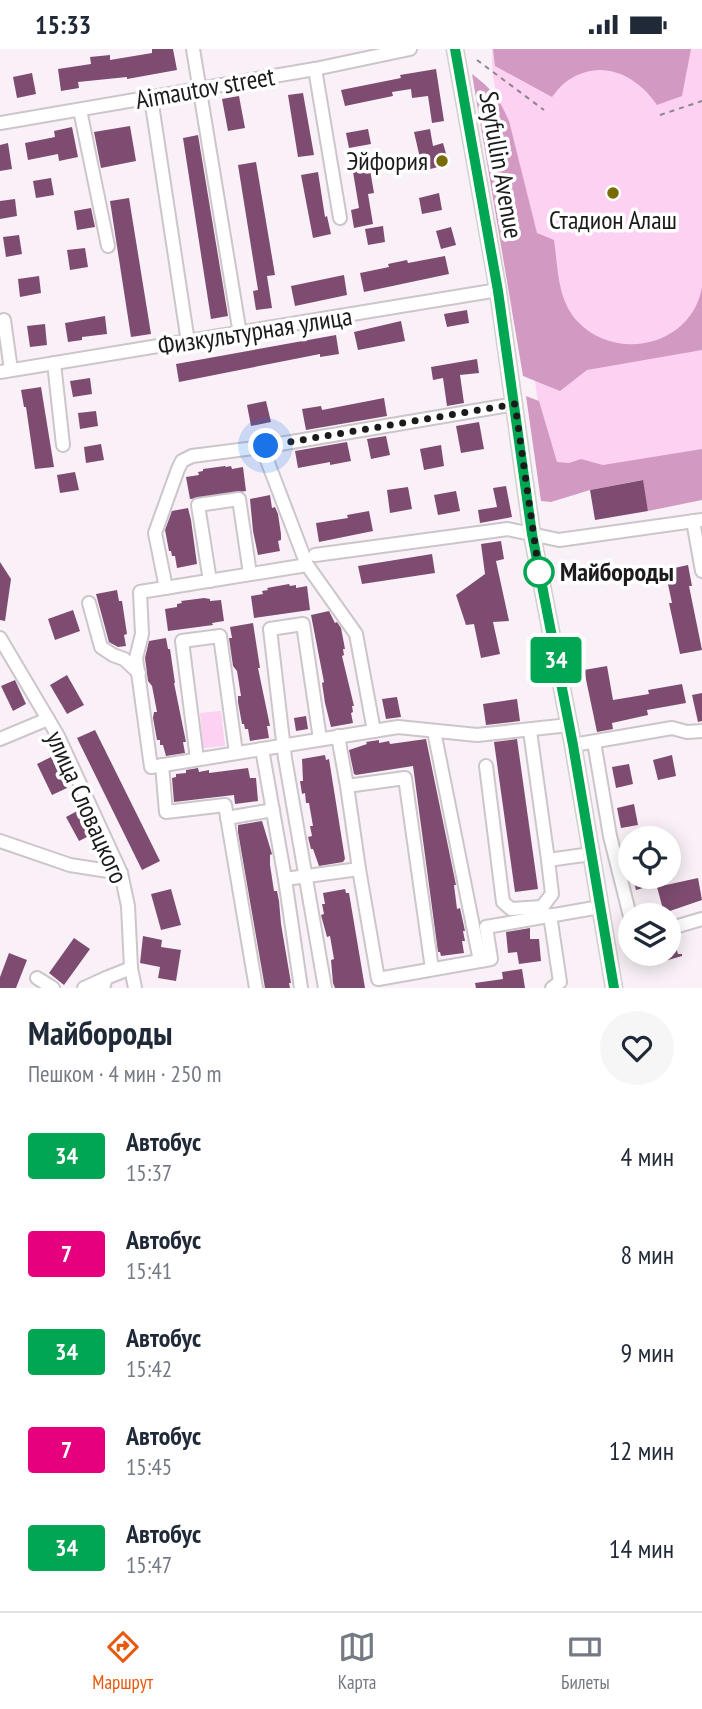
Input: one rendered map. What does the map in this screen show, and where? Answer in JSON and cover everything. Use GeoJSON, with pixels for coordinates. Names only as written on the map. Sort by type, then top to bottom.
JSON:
{"type":"FeatureCollection","features":[{"type":"Feature","properties":{"kind":"main road","name":"Seyfullin Avenue"},"geometry":{"type":"LineString","coordinates":[[455,49],[498,291]]}},
{"type":"Feature","properties":{"kind":"main road"},"geometry":{"type":"LineString","coordinates":[[498,291],[532,534],[573,745],[614,988]]}},
{"type":"Feature","properties":{"kind":"street"},"geometry":{"type":"LineString","coordinates":[[193,49],[240,334]]}},
{"type":"Feature","properties":{"kind":"street","name":"Aimautov street"},"geometry":{"type":"LineString","coordinates":[[0,123],[315,69],[410,49]]}},
{"type":"Feature","properties":{"kind":"street"},"geometry":{"type":"LineString","coordinates":[[315,69],[340,218]]}},
{"type":"Feature","properties":{"kind":"street"},"geometry":{"type":"LineString","coordinates":[[151,98],[188,342]]}},
{"type":"Feature","properties":{"kind":"street"},"geometry":{"type":"LineString","coordinates":[[80,110],[108,246]]}},
{"type":"Feature","properties":{"kind":"street","name":"Физкультурная улица"},"geometry":{"type":"LineString","coordinates":[[6,371],[498,291]]}},
{"type":"Feature","properties":{"kind":"street"},"geometry":{"type":"LineString","coordinates":[[4,320],[6,371]]}},
{"type":"Feature","properties":{"kind":"street"},"geometry":{"type":"LineString","coordinates":[[54,363],[62,445]]}},
{"type":"Feature","properties":{"kind":"street"},"geometry":{"type":"LineString","coordinates":[[166,588],[155,533],[182,461],[192,456],[262,447],[515,404]]}},
{"type":"Feature","properties":{"kind":"street"},"geometry":{"type":"LineString","coordinates":[[262,447],[311,560],[356,634],[374,731]]}},
{"type":"Feature","properties":{"kind":"street"},"geometry":{"type":"LineString","coordinates":[[210,581],[198,505],[239,499],[250,574]]}},
{"type":"Feature","properties":{"kind":"street"},"geometry":{"type":"LineString","coordinates":[[569,725],[477,735],[398,727],[150,767],[136,659],[142,633],[140,592],[250,574],[311,560],[508,529],[559,540],[697,520],[702,571]]}},
{"type":"Feature","properties":{"kind":"street"},"geometry":{"type":"LineString","coordinates":[[89,603],[101,647],[124,659],[139,674]]}},
{"type":"Feature","properties":{"kind":"street"},"geometry":{"type":"LineString","coordinates":[[320,739],[303,624],[270,629],[283,745],[325,988]]}},
{"type":"Feature","properties":{"kind":"street"},"geometry":{"type":"LineString","coordinates":[[197,759],[182,641],[220,636],[236,753]]}},
{"type":"Feature","properties":{"kind":"street","name":"улица Словацкого"},"geometry":{"type":"LineString","coordinates":[[0,638],[48,719],[107,838],[121,873],[128,906],[131,968],[135,988]]}},
{"type":"Feature","properties":{"kind":"street"},"geometry":{"type":"LineString","coordinates":[[0,739],[48,719]]}},
{"type":"Feature","properties":{"kind":"street"},"geometry":{"type":"LineString","coordinates":[[573,745],[672,728],[687,732],[702,731]]}},
{"type":"Feature","properties":{"kind":"street"},"geometry":{"type":"LineString","coordinates":[[434,731],[480,961]]}},
{"type":"Feature","properties":{"kind":"street"},"geometry":{"type":"LineString","coordinates":[[486,767],[503,902],[511,909],[542,907],[552,894],[530,731]]}},
{"type":"Feature","properties":{"kind":"street"},"geometry":{"type":"LineString","coordinates":[[338,736],[378,979],[491,959],[486,927],[600,907]]}},
{"type":"Feature","properties":{"kind":"street"},"geometry":{"type":"LineString","coordinates":[[594,742],[610,836],[627,903]]}},
{"type":"Feature","properties":{"kind":"street"},"geometry":{"type":"LineString","coordinates":[[262,749],[301,988]]}},
{"type":"Feature","properties":{"kind":"street"},"geometry":{"type":"LineString","coordinates":[[162,765],[166,812],[225,805],[256,988]]}},
{"type":"Feature","properties":{"kind":"street"},"geometry":{"type":"LineString","coordinates":[[347,786],[405,778],[432,969]]}},
{"type":"Feature","properties":{"kind":"street"},"geometry":{"type":"LineString","coordinates":[[227,818],[273,810]]}},
{"type":"Feature","properties":{"kind":"street"},"geometry":{"type":"LineString","coordinates":[[0,841],[70,865],[121,873]]}},
{"type":"Feature","properties":{"kind":"street"},"geometry":{"type":"LineString","coordinates":[[548,860],[591,854]]}},
{"type":"Feature","properties":{"kind":"street"},"geometry":{"type":"LineString","coordinates":[[285,879],[359,869]]}},
{"type":"Feature","properties":{"kind":"street"},"geometry":{"type":"LineString","coordinates":[[550,915],[560,982],[552,988]]}},
{"type":"Feature","properties":{"kind":"street"},"geometry":{"type":"LineString","coordinates":[[681,925],[702,919]]}},
{"type":"Feature","properties":{"kind":"street"},"geometry":{"type":"LineString","coordinates":[[84,988],[105,983],[131,968]]}},
{"type":"Feature","properties":{"kind":"street"},"geometry":{"type":"LineString","coordinates":[[37,978],[53,988]]}},
{"type":"Feature","properties":{"kind":"path"},"geometry":{"type":"LineString","coordinates":[[477,60],[544,110]]}},
{"type":"Feature","properties":{"kind":"path"},"geometry":{"type":"LineString","coordinates":[[660,115],[702,101]]}},
{"type":"Feature","properties":{"kind":"shaded area"},"geometry":{"type":"Polygon","coordinates":[[[492,49],[702,49],[702,472],[550,490],[492,67],[492,49]]]}},
{"type":"Feature","properties":{"kind":"shaded area"},"geometry":{"type":"Polygon","coordinates":[[[493,49],[691,49],[682,96],[657,105],[649,94],[629,78],[605,70],[580,74],[565,83],[552,97],[495,66],[493,49]]]}},
{"type":"Feature","properties":{"kind":"shaded area"},"geometry":{"type":"Polygon","coordinates":[[[472,74],[494,95],[509,121],[537,233],[554,240],[562,293],[577,321],[593,334],[612,342],[650,342],[668,335],[684,323],[695,307],[702,287],[702,350],[587,370],[560,391],[523,376],[472,74]]]}},
{"type":"Feature","properties":{"kind":"shaded area"},"geometry":{"type":"Polygon","coordinates":[[[526,396],[539,401],[557,462],[569,463],[581,459],[603,465],[702,449],[702,500],[648,511],[642,480],[590,490],[551,502],[541,501],[526,396]]]}},
{"type":"Feature","properties":{"kind":"shaded area"},"geometry":{"type":"Polygon","coordinates":[[[221,711],[225,746],[203,748],[200,713],[221,711]]]}},
{"type":"Feature","properties":{"kind":"building"},"geometry":{"type":"Polygon","coordinates":[[[152,49],[173,49],[177,70],[127,79],[78,82],[79,88],[61,91],[58,69],[91,64],[90,57],[110,55],[110,60],[152,53],[152,49]]]}},
{"type":"Feature","properties":{"kind":"building"},"geometry":{"type":"Polygon","coordinates":[[[436,69],[444,121],[432,123],[428,96],[412,98],[411,89],[392,92],[393,96],[345,106],[341,90],[436,69]]]}},
{"type":"Feature","properties":{"kind":"building"},"geometry":{"type":"Polygon","coordinates":[[[32,73],[36,94],[17,98],[13,77],[32,73]]]}},
{"type":"Feature","properties":{"kind":"building"},"geometry":{"type":"Polygon","coordinates":[[[303,93],[314,155],[298,157],[288,95],[303,93]]]}},
{"type":"Feature","properties":{"kind":"building"},"geometry":{"type":"Polygon","coordinates":[[[239,96],[245,128],[228,131],[222,99],[239,96]]]}},
{"type":"Feature","properties":{"kind":"building"},"geometry":{"type":"Polygon","coordinates":[[[130,126],[136,161],[101,168],[94,132],[130,126]]]}},
{"type":"Feature","properties":{"kind":"building"},"geometry":{"type":"Polygon","coordinates":[[[72,127],[78,157],[59,161],[58,154],[28,160],[25,143],[55,137],[54,131],[72,127]]]}},
{"type":"Feature","properties":{"kind":"building"},"geometry":{"type":"Polygon","coordinates":[[[368,129],[371,144],[349,148],[346,133],[368,129]]]}},
{"type":"Feature","properties":{"kind":"building"},"geometry":{"type":"Polygon","coordinates":[[[430,129],[433,146],[443,143],[449,164],[423,171],[414,132],[430,129]]]}},
{"type":"Feature","properties":{"kind":"building"},"geometry":{"type":"Polygon","coordinates":[[[198,135],[228,316],[211,319],[183,138],[198,135]]]}},
{"type":"Feature","properties":{"kind":"building"},"geometry":{"type":"Polygon","coordinates":[[[8,143],[12,169],[0,171],[0,145],[8,143]]]}},
{"type":"Feature","properties":{"kind":"building"},"geometry":{"type":"Polygon","coordinates":[[[256,162],[275,275],[267,276],[272,308],[256,310],[253,291],[258,290],[238,165],[256,162]]]}},
{"type":"Feature","properties":{"kind":"building"},"geometry":{"type":"Polygon","coordinates":[[[369,164],[374,193],[368,194],[373,224],[354,228],[351,210],[359,208],[352,166],[369,164]]]}},
{"type":"Feature","properties":{"kind":"building"},"geometry":{"type":"Polygon","coordinates":[[[318,172],[325,217],[327,216],[331,234],[313,238],[301,175],[318,172]]]}},
{"type":"Feature","properties":{"kind":"building"},"geometry":{"type":"Polygon","coordinates":[[[51,178],[54,195],[36,198],[33,181],[51,178]]]}},
{"type":"Feature","properties":{"kind":"building"},"geometry":{"type":"Polygon","coordinates":[[[439,193],[442,210],[422,214],[419,198],[439,193]]]}},
{"type":"Feature","properties":{"kind":"building"},"geometry":{"type":"Polygon","coordinates":[[[129,198],[151,334],[131,337],[110,201],[129,198]]]}},
{"type":"Feature","properties":{"kind":"building"},"geometry":{"type":"Polygon","coordinates":[[[15,199],[17,216],[0,219],[0,201],[15,199]]]}},
{"type":"Feature","properties":{"kind":"building"},"geometry":{"type":"Polygon","coordinates":[[[91,208],[95,227],[77,230],[74,211],[91,208]]]}},
{"type":"Feature","properties":{"kind":"building"},"geometry":{"type":"Polygon","coordinates":[[[383,226],[385,242],[368,245],[365,229],[383,226]]]}},
{"type":"Feature","properties":{"kind":"building"},"geometry":{"type":"Polygon","coordinates":[[[451,227],[456,245],[441,249],[436,231],[451,227]]]}},
{"type":"Feature","properties":{"kind":"building"},"geometry":{"type":"Polygon","coordinates":[[[19,235],[22,254],[6,257],[3,237],[19,235]]]}},
{"type":"Feature","properties":{"kind":"building"},"geometry":{"type":"Polygon","coordinates":[[[85,248],[88,267],[70,270],[67,250],[85,248]]]}},
{"type":"Feature","properties":{"kind":"building"},"geometry":{"type":"Polygon","coordinates":[[[445,256],[449,274],[364,292],[360,273],[407,260],[408,263],[445,256]]]}},
{"type":"Feature","properties":{"kind":"building"},"geometry":{"type":"Polygon","coordinates":[[[344,275],[347,295],[295,306],[291,286],[344,275]]]}},
{"type":"Feature","properties":{"kind":"building"},"geometry":{"type":"Polygon","coordinates":[[[39,276],[41,293],[20,297],[18,279],[39,276]]]}},
{"type":"Feature","properties":{"kind":"building"},"geometry":{"type":"Polygon","coordinates":[[[467,310],[469,323],[447,327],[444,314],[467,310]]]}},
{"type":"Feature","properties":{"kind":"building"},"geometry":{"type":"Polygon","coordinates":[[[105,316],[107,334],[68,342],[65,323],[105,316]]]}},
{"type":"Feature","properties":{"kind":"building"},"geometry":{"type":"Polygon","coordinates":[[[401,321],[405,341],[358,350],[354,332],[401,321]]]}},
{"type":"Feature","properties":{"kind":"building"},"geometry":{"type":"Polygon","coordinates":[[[45,324],[47,345],[30,347],[27,326],[45,324]]]}},
{"type":"Feature","properties":{"kind":"building"},"geometry":{"type":"Polygon","coordinates":[[[336,335],[339,354],[320,357],[320,354],[179,382],[176,364],[336,335]]]}},
{"type":"Feature","properties":{"kind":"building"},"geometry":{"type":"Polygon","coordinates":[[[477,359],[479,373],[460,375],[464,403],[447,406],[443,378],[433,380],[431,367],[477,359]]]}},
{"type":"Feature","properties":{"kind":"building"},"geometry":{"type":"Polygon","coordinates":[[[90,378],[92,394],[73,397],[70,381],[90,378]]]}},
{"type":"Feature","properties":{"kind":"building"},"geometry":{"type":"Polygon","coordinates":[[[41,387],[54,467],[35,469],[21,390],[41,387]]]}},
{"type":"Feature","properties":{"kind":"building"},"geometry":{"type":"Polygon","coordinates":[[[384,398],[387,416],[306,430],[302,409],[321,406],[322,410],[384,398]]]}},
{"type":"Feature","properties":{"kind":"building"},"geometry":{"type":"Polygon","coordinates":[[[266,401],[271,422],[251,426],[247,405],[266,401]]]}},
{"type":"Feature","properties":{"kind":"building"},"geometry":{"type":"Polygon","coordinates":[[[96,411],[98,426],[80,429],[78,413],[96,411]]]}},
{"type":"Feature","properties":{"kind":"building"},"geometry":{"type":"Polygon","coordinates":[[[479,422],[484,449],[461,453],[456,426],[479,422]]]}},
{"type":"Feature","properties":{"kind":"building"},"geometry":{"type":"Polygon","coordinates":[[[386,436],[390,455],[371,459],[367,439],[386,436]]]}},
{"type":"Feature","properties":{"kind":"building"},"geometry":{"type":"Polygon","coordinates":[[[347,442],[351,461],[298,468],[295,451],[347,442]]]}},
{"type":"Feature","properties":{"kind":"building"},"geometry":{"type":"Polygon","coordinates":[[[101,444],[104,460],[86,463],[84,447],[101,444]]]}},
{"type":"Feature","properties":{"kind":"building"},"geometry":{"type":"Polygon","coordinates":[[[441,445],[444,466],[424,470],[420,449],[441,445]]]}},
{"type":"Feature","properties":{"kind":"building"},"geometry":{"type":"Polygon","coordinates":[[[231,466],[232,469],[243,467],[246,491],[190,499],[186,477],[199,475],[198,472],[203,469],[231,466]]]}},
{"type":"Feature","properties":{"kind":"building"},"geometry":{"type":"Polygon","coordinates":[[[75,472],[79,490],[60,493],[57,475],[75,472]]]}},
{"type":"Feature","properties":{"kind":"building"},"geometry":{"type":"Polygon","coordinates":[[[643,480],[648,511],[595,520],[590,490],[643,480]]]}},
{"type":"Feature","properties":{"kind":"building"},"geometry":{"type":"Polygon","coordinates":[[[506,486],[512,517],[480,523],[478,510],[497,507],[493,488],[506,486]]]}},
{"type":"Feature","properties":{"kind":"building"},"geometry":{"type":"Polygon","coordinates":[[[408,487],[412,509],[390,513],[387,490],[408,487]]]}},
{"type":"Feature","properties":{"kind":"building"},"geometry":{"type":"Polygon","coordinates":[[[456,491],[460,511],[438,515],[434,495],[456,491]]]}},
{"type":"Feature","properties":{"kind":"building"},"geometry":{"type":"Polygon","coordinates":[[[270,495],[272,508],[275,507],[278,514],[280,551],[258,555],[250,499],[270,495]]]}},
{"type":"Feature","properties":{"kind":"building"},"geometry":{"type":"Polygon","coordinates":[[[188,508],[197,564],[177,568],[175,556],[169,551],[165,530],[172,511],[188,508]]]}},
{"type":"Feature","properties":{"kind":"building"},"geometry":{"type":"Polygon","coordinates":[[[369,511],[373,531],[319,542],[316,523],[348,518],[347,515],[369,511]]]}},
{"type":"Feature","properties":{"kind":"building"},"geometry":{"type":"Polygon","coordinates":[[[501,541],[504,559],[496,561],[509,621],[493,622],[500,654],[481,658],[474,624],[466,625],[456,595],[485,574],[481,544],[501,541]]]}},
{"type":"Feature","properties":{"kind":"building"},"geometry":{"type":"Polygon","coordinates":[[[432,554],[435,573],[362,584],[358,566],[432,554]]]}},
{"type":"Feature","properties":{"kind":"building"},"geometry":{"type":"Polygon","coordinates":[[[0,562],[11,579],[5,621],[0,620],[0,562]]]}},
{"type":"Feature","properties":{"kind":"building"},"geometry":{"type":"Polygon","coordinates":[[[688,565],[692,586],[689,586],[702,650],[680,654],[665,570],[688,565]]]}},
{"type":"Feature","properties":{"kind":"building"},"geometry":{"type":"Polygon","coordinates":[[[296,585],[296,588],[307,586],[310,610],[254,618],[251,596],[263,594],[262,591],[268,590],[267,588],[296,585]]]}},
{"type":"Feature","properties":{"kind":"building"},"geometry":{"type":"Polygon","coordinates":[[[117,590],[119,601],[122,601],[127,634],[124,635],[126,646],[118,647],[109,642],[96,594],[117,590]]]}},
{"type":"Feature","properties":{"kind":"building"},"geometry":{"type":"Polygon","coordinates":[[[204,598],[210,601],[221,600],[224,621],[168,631],[165,609],[177,607],[181,601],[204,598]]]}},
{"type":"Feature","properties":{"kind":"building"},"geometry":{"type":"Polygon","coordinates":[[[73,610],[80,631],[55,640],[48,619],[73,610]]]}},
{"type":"Feature","properties":{"kind":"building"},"geometry":{"type":"Polygon","coordinates":[[[329,611],[341,628],[345,649],[342,656],[354,706],[351,713],[353,723],[331,727],[311,615],[329,611]]]}},
{"type":"Feature","properties":{"kind":"building"},"geometry":{"type":"Polygon","coordinates":[[[253,623],[258,668],[270,726],[267,726],[269,738],[250,741],[248,729],[242,724],[238,702],[238,696],[241,696],[229,638],[232,638],[230,627],[253,623]]]}},
{"type":"Feature","properties":{"kind":"building"},"geometry":{"type":"Polygon","coordinates":[[[166,638],[186,742],[183,742],[185,753],[166,756],[163,745],[157,740],[153,718],[154,712],[157,712],[145,658],[149,641],[166,638]]]}},
{"type":"Feature","properties":{"kind":"building"},"geometry":{"type":"Polygon","coordinates":[[[607,666],[613,700],[649,694],[648,690],[682,684],[686,703],[647,710],[648,715],[612,723],[613,729],[597,732],[584,670],[607,666]]]}},
{"type":"Feature","properties":{"kind":"building"},"geometry":{"type":"Polygon","coordinates":[[[67,675],[84,705],[67,714],[50,685],[67,675]]]}},
{"type":"Feature","properties":{"kind":"building"},"geometry":{"type":"Polygon","coordinates":[[[15,680],[26,704],[13,711],[1,686],[15,680]]]}},
{"type":"Feature","properties":{"kind":"building"},"geometry":{"type":"Polygon","coordinates":[[[702,693],[702,721],[698,722],[692,695],[702,693]]]}},
{"type":"Feature","properties":{"kind":"building"},"geometry":{"type":"Polygon","coordinates":[[[397,697],[401,717],[386,719],[382,699],[397,697]]]}},
{"type":"Feature","properties":{"kind":"building"},"geometry":{"type":"Polygon","coordinates":[[[517,699],[520,721],[486,725],[483,704],[517,699]]]}},
{"type":"Feature","properties":{"kind":"building"},"geometry":{"type":"Polygon","coordinates":[[[306,716],[308,729],[296,731],[294,718],[306,716]]]}},
{"type":"Feature","properties":{"kind":"building"},"geometry":{"type":"Polygon","coordinates":[[[95,730],[160,861],[142,870],[77,738],[95,730]]]}},
{"type":"Feature","properties":{"kind":"building"},"geometry":{"type":"Polygon","coordinates":[[[426,739],[456,885],[457,909],[460,908],[465,931],[465,941],[462,941],[464,953],[441,956],[438,952],[413,766],[356,775],[349,750],[367,744],[366,742],[379,740],[379,743],[389,741],[390,744],[426,739]]]}},
{"type":"Feature","properties":{"kind":"building"},"geometry":{"type":"Polygon","coordinates":[[[517,739],[538,889],[515,892],[494,742],[517,739]]]}},
{"type":"Feature","properties":{"kind":"building"},"geometry":{"type":"Polygon","coordinates":[[[325,755],[326,760],[329,759],[345,859],[343,862],[319,866],[308,837],[312,836],[310,826],[313,826],[309,803],[306,803],[305,793],[302,794],[300,781],[303,781],[302,759],[325,755]]]}},
{"type":"Feature","properties":{"kind":"building"},"geometry":{"type":"Polygon","coordinates":[[[672,755],[676,776],[658,780],[653,760],[672,755]]]}},
{"type":"Feature","properties":{"kind":"building"},"geometry":{"type":"Polygon","coordinates":[[[51,757],[67,788],[52,795],[37,764],[51,757]]]}},
{"type":"Feature","properties":{"kind":"building"},"geometry":{"type":"Polygon","coordinates":[[[629,764],[633,784],[616,788],[612,767],[629,764]]]}},
{"type":"Feature","properties":{"kind":"building"},"geometry":{"type":"Polygon","coordinates":[[[198,768],[199,772],[209,770],[209,773],[248,768],[250,778],[256,778],[258,801],[235,804],[234,795],[174,802],[172,778],[176,777],[176,774],[186,773],[186,770],[198,768]]]}},
{"type":"Feature","properties":{"kind":"building"},"geometry":{"type":"Polygon","coordinates":[[[634,804],[638,825],[621,826],[617,808],[634,804]]]}},
{"type":"Feature","properties":{"kind":"building"},"geometry":{"type":"Polygon","coordinates":[[[81,809],[93,834],[79,841],[66,817],[81,809]]]}},
{"type":"Feature","properties":{"kind":"building"},"geometry":{"type":"Polygon","coordinates":[[[262,821],[272,854],[270,865],[274,891],[277,891],[279,901],[290,988],[265,988],[238,832],[238,825],[262,821]]]}},
{"type":"Feature","properties":{"kind":"building"},"geometry":{"type":"Polygon","coordinates":[[[698,878],[702,900],[681,907],[681,903],[661,903],[658,889],[681,889],[681,882],[698,878]]]}},
{"type":"Feature","properties":{"kind":"building"},"geometry":{"type":"Polygon","coordinates":[[[171,889],[181,925],[161,930],[151,894],[171,889]]]}},
{"type":"Feature","properties":{"kind":"building"},"geometry":{"type":"Polygon","coordinates":[[[345,889],[346,893],[349,893],[365,988],[335,988],[333,983],[331,960],[334,959],[330,936],[327,937],[321,915],[324,914],[322,904],[325,904],[323,893],[345,889]]]}},
{"type":"Feature","properties":{"kind":"building"},"geometry":{"type":"Polygon","coordinates":[[[530,928],[530,939],[539,939],[541,961],[519,964],[517,952],[508,953],[506,932],[530,928]]]}},
{"type":"Feature","properties":{"kind":"building"},"geometry":{"type":"Polygon","coordinates":[[[143,936],[162,940],[161,947],[181,950],[176,981],[158,978],[160,967],[140,963],[143,936]]]}},
{"type":"Feature","properties":{"kind":"building"},"geometry":{"type":"Polygon","coordinates":[[[74,938],[90,949],[64,985],[49,973],[74,938]]]}},
{"type":"Feature","properties":{"kind":"building"},"geometry":{"type":"Polygon","coordinates":[[[9,953],[27,960],[16,988],[0,988],[0,977],[9,953]]]}},
{"type":"Feature","properties":{"kind":"building"},"geometry":{"type":"Polygon","coordinates":[[[522,969],[525,988],[476,988],[475,983],[503,979],[502,972],[522,969]]]}},
{"type":"Feature","properties":{"kind":"bus line","name":"34"},"geometry":{"type":"LineString","coordinates":[[455,49],[498,291],[532,534],[573,745],[614,988]]}},
{"type":"Feature","properties":{"kind":"place","name":"Эйфория"},"geometry":{"type":"Point","coordinates":[442,161]}},
{"type":"Feature","properties":{"kind":"place","name":"Стадион Алаш"},"geometry":{"type":"Point","coordinates":[613,193]}},
{"type":"Feature","properties":{"kind":"place","name":"Майбороды"},"geometry":{"type":"Point","coordinates":[539,572]}},
{"type":"Feature","properties":{"kind":"route"},"geometry":{"type":"LineString","coordinates":[[266,446],[515,404],[539,572]]}}]}
